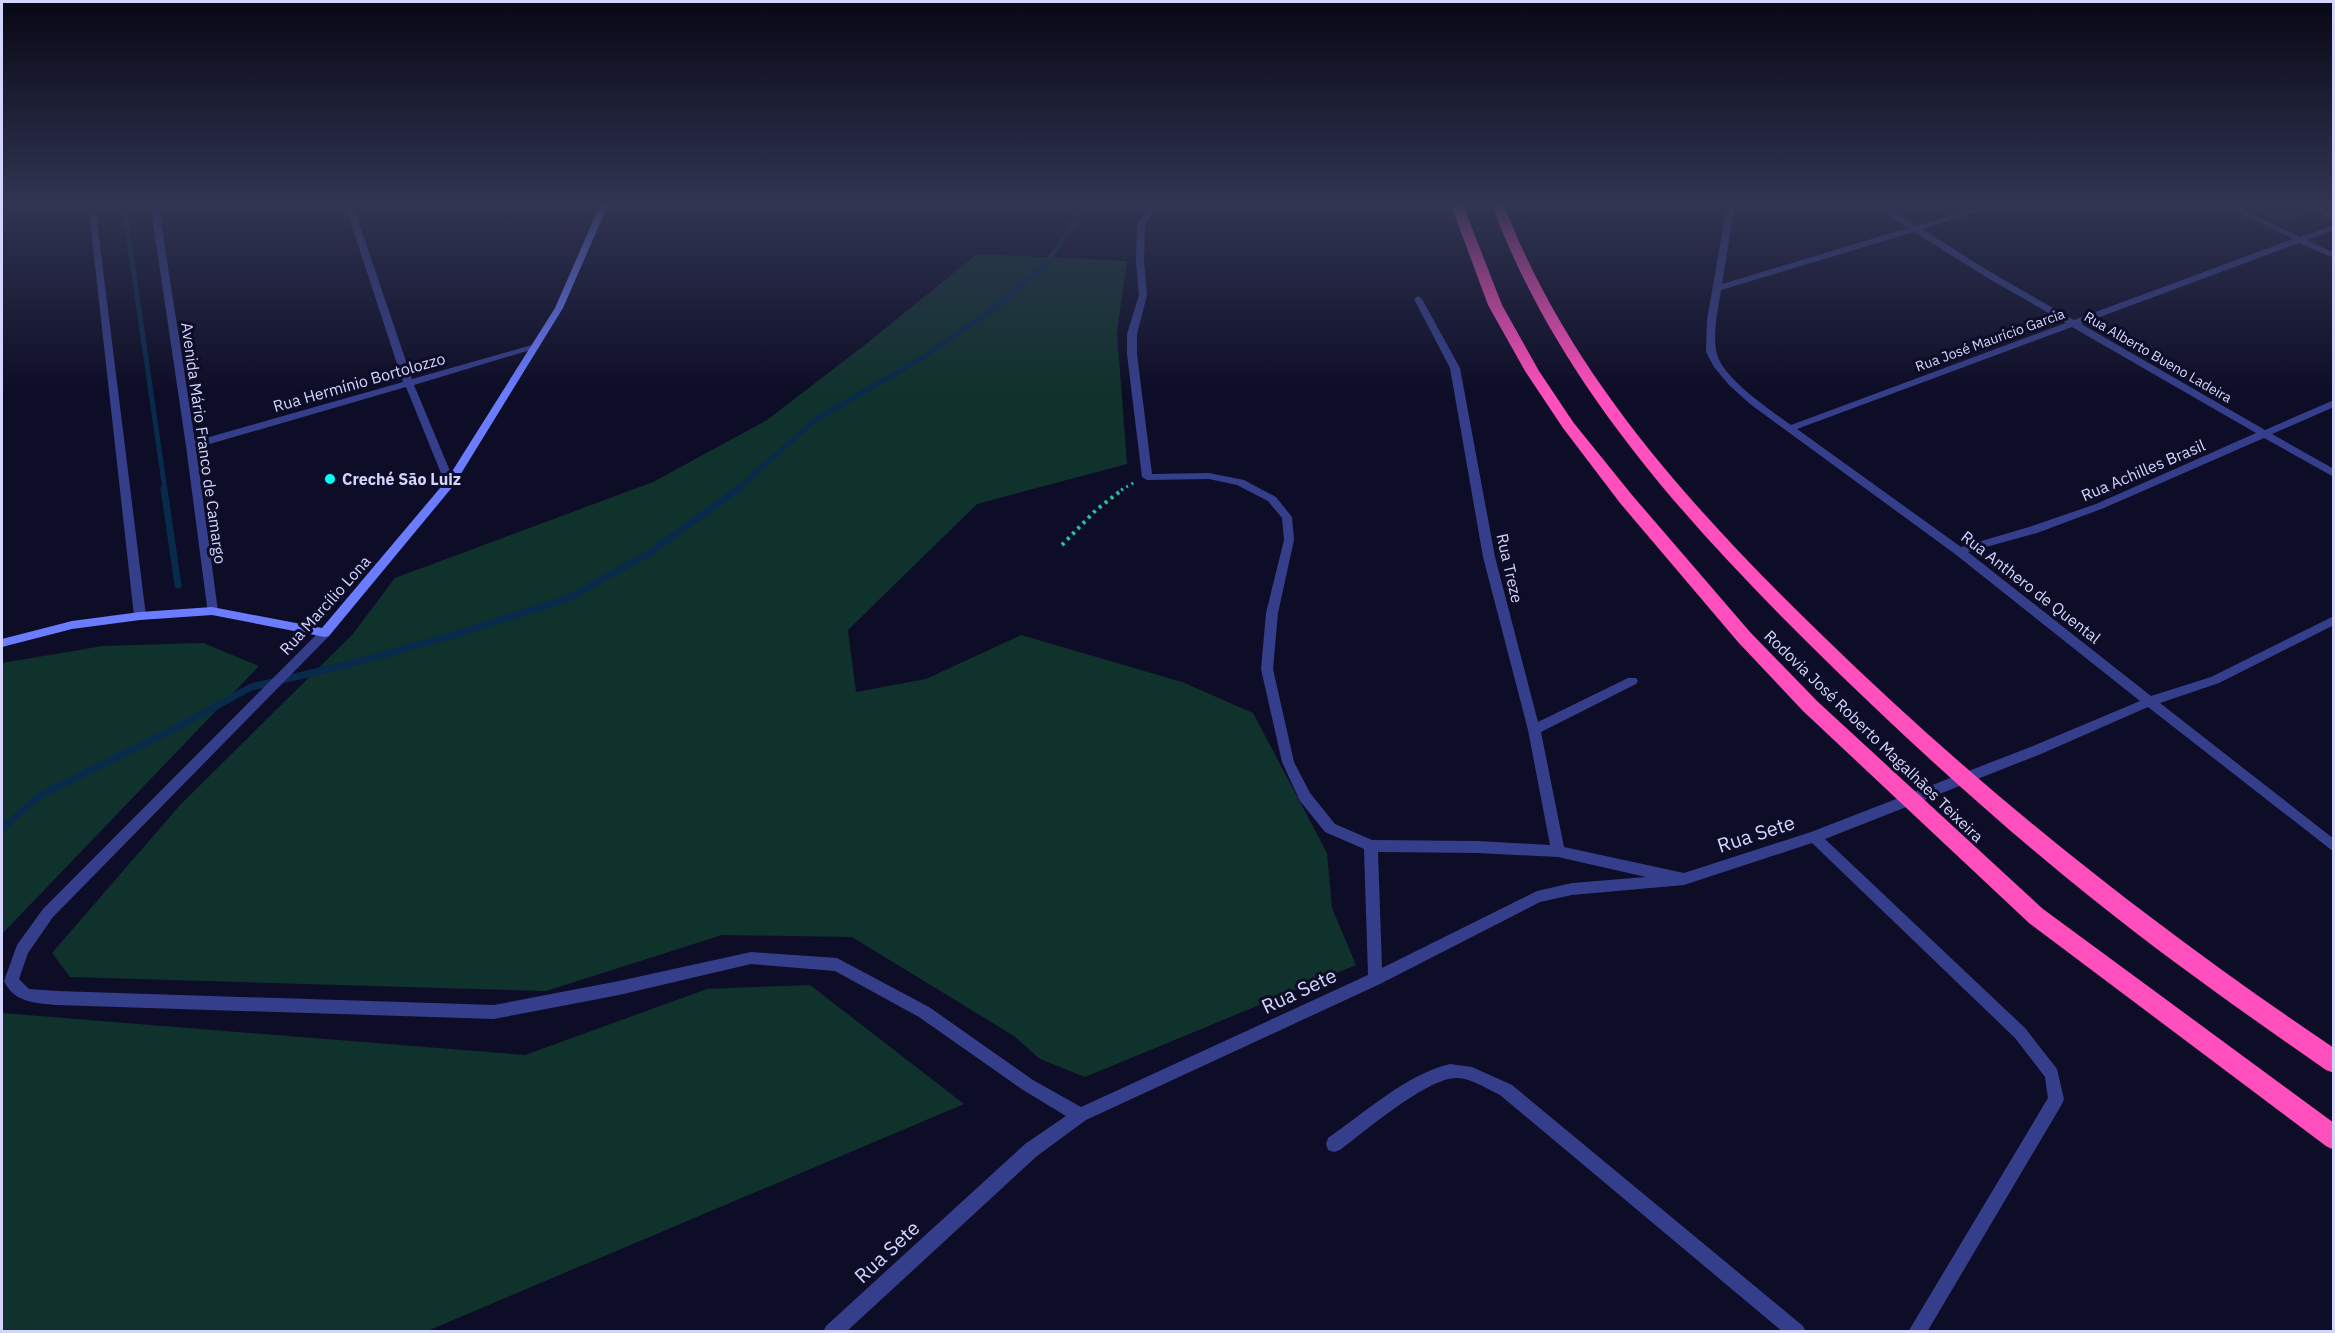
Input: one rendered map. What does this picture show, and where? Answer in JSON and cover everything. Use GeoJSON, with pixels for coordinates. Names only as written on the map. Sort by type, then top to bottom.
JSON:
{"type":"FeatureCollection","features":[{"type":"Feature","properties":{"kind":"highway","name":"Rodovia José Roberto Magalhães Teixeira"},"geometry":{"type":"LineString","coordinates":[[1481,267],[1495,305],[1532,371],[1568,425],[1626,500],[1744,637],[1810,706],[2036,916],[2334,1137]]}},
{"type":"Feature","properties":{"kind":"highway","name":"Rodovia José Roberto Magalhães Teixeira"},"geometry":{"type":"LineString","coordinates":[[1525,267],[1557,331],[1598,393],[1664,476],[1760,587],[1838,664],[1984,797],[2067,867],[2163,941],[2334,1062]]}},
{"type":"Feature","properties":{"kind":"street"},"geometry":{"type":"LineString","coordinates":[[99,267],[140,616]]}},
{"type":"Feature","properties":{"kind":"street","name":"Avenida Mário Franco de Camargo"},"geometry":{"type":"LineString","coordinates":[[164,267],[191,446],[212,611]]}},
{"type":"Feature","properties":{"kind":"street"},"geometry":{"type":"LineString","coordinates":[[371,267],[409,384],[450,483]]}},
{"type":"Feature","properties":{"kind":"street","name":"Rua Marcílio Lona"},"geometry":{"type":"LineString","coordinates":[[577,267],[559,308],[450,483],[325,633],[48,913],[22,950],[11,981],[26,995],[57,999],[494,1012],[619,988],[751,958],[837,965],[924,1012],[1028,1084],[1080,1115]]}},
{"type":"Feature","properties":{"kind":"street"},"geometry":{"type":"LineString","coordinates":[[1141,267],[1143,295],[1132,334],[1132,354],[1147,477],[1209,476],[1240,482],[1272,499],[1287,517],[1289,540],[1272,613],[1267,669],[1288,762],[1305,797],[1330,828],[1371,846],[1478,847],[1558,851],[1684,879]]}},
{"type":"Feature","properties":{"kind":"street"},"geometry":{"type":"LineString","coordinates":[[1721,267],[1718,288],[1789,267]]}},
{"type":"Feature","properties":{"kind":"street","name":"Rua Alberto Bueno Ladeira"},"geometry":{"type":"LineString","coordinates":[[1979,267],[2334,474]]}},
{"type":"Feature","properties":{"kind":"street","name":"Rua José Maurício Garcia"},"geometry":{"type":"LineString","coordinates":[[1791,428],[2222,267]]}},
{"type":"Feature","properties":{"kind":"street","name":"Rua Anthero de Quental"},"geometry":{"type":"LineString","coordinates":[[1718,288],[1712,320],[1711,352],[1732,383],[1753,402],[1959,551],[2334,847]]}},
{"type":"Feature","properties":{"kind":"street","name":"Rua Treze"},"geometry":{"type":"LineString","coordinates":[[1418,299],[1455,368],[1489,557],[1534,730],[1558,851]]}},
{"type":"Feature","properties":{"kind":"street","name":"Rua Hermínio Bortolozzo"},"geometry":{"type":"LineString","coordinates":[[191,446],[534,347]]}},
{"type":"Feature","properties":{"kind":"street","name":"Rua Achilles Brasil"},"geometry":{"type":"LineString","coordinates":[[1959,551],[2032,530],[2100,506],[2334,403]]}},
{"type":"Feature","properties":{"kind":"street"},"geometry":{"type":"LineString","coordinates":[[2,643],[72,625],[140,616],[212,611],[325,633]]}},
{"type":"Feature","properties":{"kind":"street","name":"Rua Sete"},"geometry":{"type":"LineString","coordinates":[[832,1332],[1022,1158],[1080,1115],[1375,979],[1537,897],[1572,889],[1684,879],[1852,824],[2037,750],[2151,701],[2215,681],[2334,620]]}},
{"type":"Feature","properties":{"kind":"street"},"geometry":{"type":"LineString","coordinates":[[1534,730],[1632,681]]}},
{"type":"Feature","properties":{"kind":"street"},"geometry":{"type":"LineString","coordinates":[[1814,837],[2020,1033],[2052,1074],[2056,1099],[1917,1332]]}},
{"type":"Feature","properties":{"kind":"street"},"geometry":{"type":"LineString","coordinates":[[1371,846],[1375,979]]}},
{"type":"Feature","properties":{"kind":"street"},"geometry":{"type":"LineString","coordinates":[[1334,1144],[1431,1077],[1450,1071],[1470,1073],[1506,1090],[1797,1332]]}},
{"type":"Feature","properties":{"kind":"path"},"geometry":{"type":"LineString","coordinates":[[1062,545],[1085,520],[1124,488],[1147,477]]}},
{"type":"Feature","properties":{"kind":"green space"},"geometry":{"type":"Polygon","coordinates":[[[961,267],[1126,267],[1117,332],[1127,464],[977,504],[848,630],[856,692],[926,679],[1021,635],[1182,682],[1253,713],[1327,853],[1332,908],[1356,965],[1085,1077],[1040,1059],[1014,1036],[852,937],[722,935],[546,991],[70,977],[52,953],[181,804],[352,635],[395,578],[653,482],[767,420],[961,267]]]}},
{"type":"Feature","properties":{"kind":"green space"},"geometry":{"type":"Polygon","coordinates":[[[203,643],[259,666],[2,934],[2,663],[103,646],[203,643]]]}},
{"type":"Feature","properties":{"kind":"green space"},"geometry":{"type":"Polygon","coordinates":[[[810,985],[964,1104],[427,1331],[2,1331],[2,1013],[525,1055],[707,989],[810,985]]]}},
{"type":"Feature","properties":{"kind":"waterway"},"geometry":{"type":"LineString","coordinates":[[133,267],[165,490]]}},
{"type":"Feature","properties":{"kind":"waterway"},"geometry":{"type":"LineString","coordinates":[[736,490],[815,420],[922,358],[993,309],[1042,267]]}},
{"type":"Feature","properties":{"kind":"waterway"},"geometry":{"type":"LineString","coordinates":[[164,489],[178,585]]}},
{"type":"Feature","properties":{"kind":"waterway"},"geometry":{"type":"LineString","coordinates":[[2,829],[39,796],[182,725],[251,687],[346,665],[453,635],[567,599],[651,552],[738,489]]}},
{"type":"Feature","properties":{"kind":"place","name":"Creché São Luiz"},"geometry":{"type":"Point","coordinates":[330,479]}}]}
